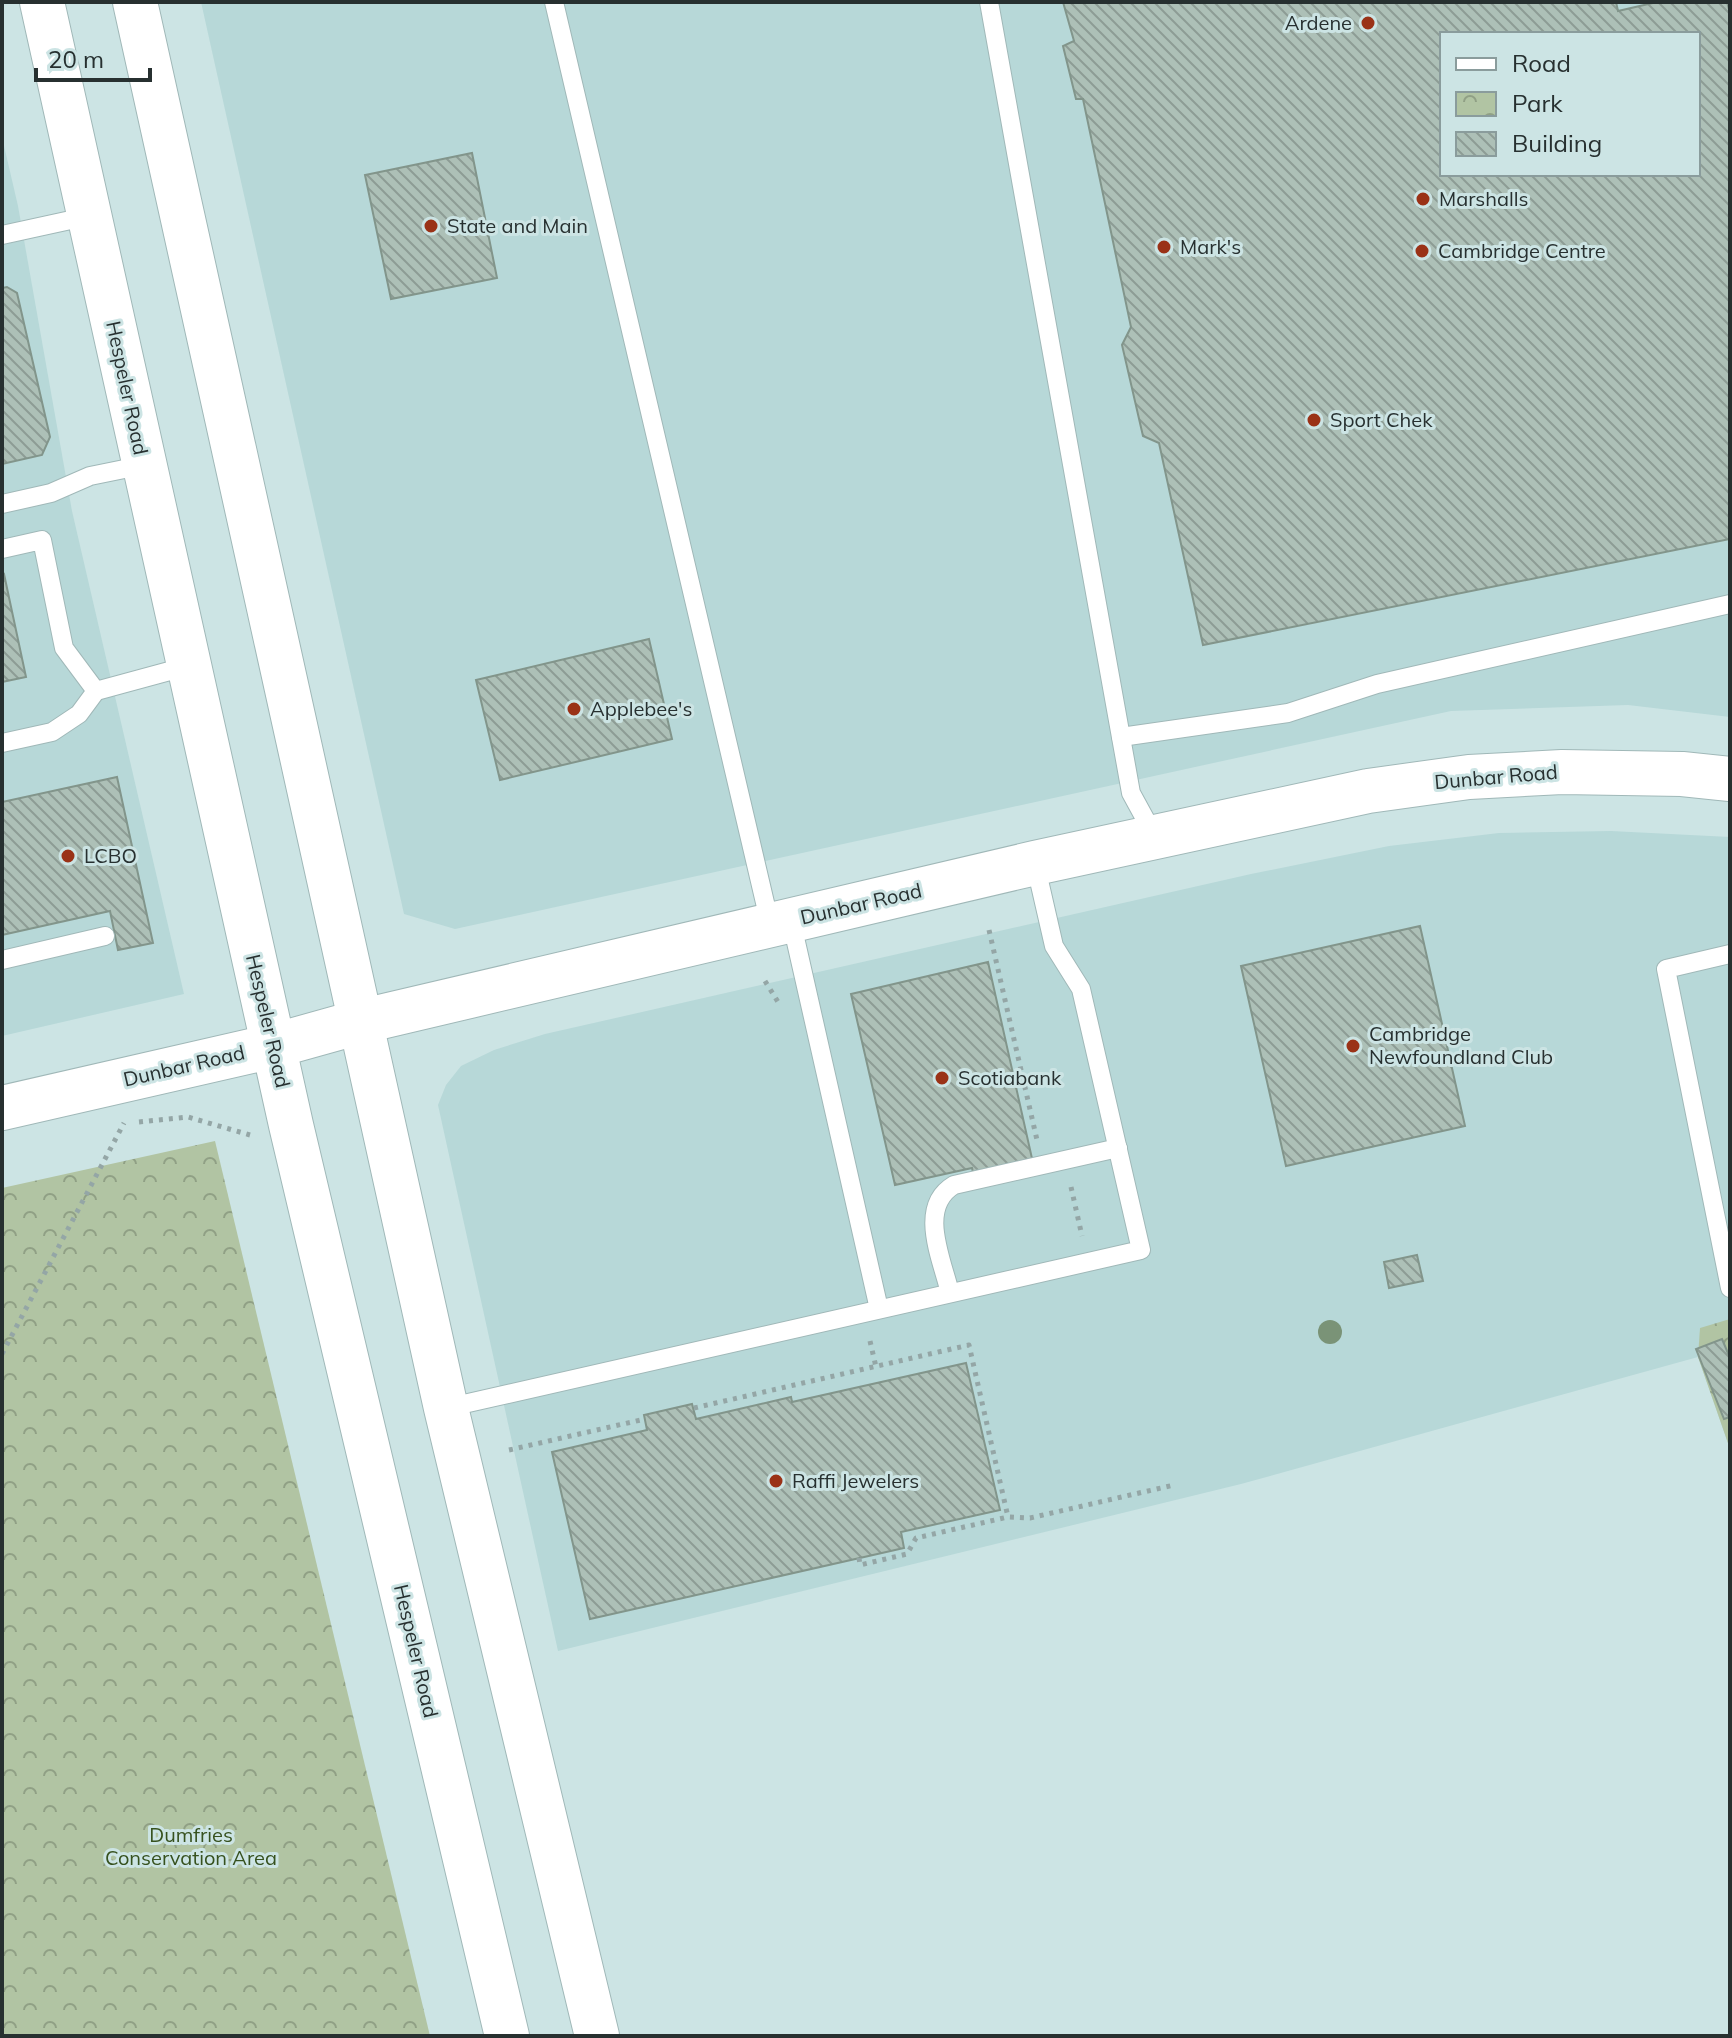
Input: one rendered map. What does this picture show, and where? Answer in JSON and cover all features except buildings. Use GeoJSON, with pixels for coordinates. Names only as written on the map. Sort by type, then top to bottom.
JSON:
{"type":"FeatureCollection","features":[{"type":"Feature","properties":{"kind":"main road","name":"Hespeler Road"},"geometry":{"type":"LineString","coordinates":[[42,2],[273,1046],[507,2036]]}},
{"type":"Feature","properties":{"kind":"main road"},"geometry":{"type":"LineString","coordinates":[[135,2],[446,1408],[597,2036]]}},
{"type":"Feature","properties":{"kind":"main road","name":"Dunbar Road"},"geometry":{"type":"LineString","coordinates":[[2,1108],[273,1046],[359,1022],[780,922],[1368,791],[1469,777],[1562,772],[1682,774],[1730,779]]}},
{"type":"Feature","properties":{"kind":"lane"},"geometry":{"type":"LineString","coordinates":[[554,2],[780,922],[879,1309]]}},
{"type":"Feature","properties":{"kind":"lane"},"geometry":{"type":"LineString","coordinates":[[989,2],[1131,793],[1155,837]]}},
{"type":"Feature","properties":{"kind":"lane"},"geometry":{"type":"LineString","coordinates":[[2,235],[89,215]]}},
{"type":"Feature","properties":{"kind":"lane"},"geometry":{"type":"LineString","coordinates":[[2,504],[51,493],[90,476],[144,465]]}},
{"type":"Feature","properties":{"kind":"lane"},"geometry":{"type":"LineString","coordinates":[[2,549],[42,540],[64,648],[96,691]]}},
{"type":"Feature","properties":{"kind":"lane"},"geometry":{"type":"LineString","coordinates":[[1121,737],[1288,713],[1377,684],[1730,604]]}},
{"type":"Feature","properties":{"kind":"lane"},"geometry":{"type":"LineString","coordinates":[[2,743],[52,732],[79,714],[96,691],[188,666]]}},
{"type":"Feature","properties":{"kind":"lane"},"geometry":{"type":"LineString","coordinates":[[446,1408],[1141,1250],[1081,989],[1054,946],[1035,863]]}},
{"type":"Feature","properties":{"kind":"lane"},"geometry":{"type":"LineString","coordinates":[[2,960],[105,936]]}},
{"type":"Feature","properties":{"kind":"lane"},"geometry":{"type":"LineString","coordinates":[[1730,954],[1666,969],[1730,1288]]}},
{"type":"Feature","properties":{"kind":"lane"},"geometry":{"type":"LineString","coordinates":[[950,1293],[933,1218],[937,1200],[945,1191],[954,1185],[1118,1148]]}},
{"type":"Feature","properties":{"kind":"path"},"geometry":{"type":"LineString","coordinates":[[989,930],[1039,1145]]}},
{"type":"Feature","properties":{"kind":"path"},"geometry":{"type":"LineString","coordinates":[[109,1127],[188,1117],[251,1135]]}},
{"type":"Feature","properties":{"kind":"path"},"geometry":{"type":"LineString","coordinates":[[2,1354],[124,1123]]}},
{"type":"Feature","properties":{"kind":"path"},"geometry":{"type":"LineString","coordinates":[[1068,1240],[1082,1237],[1070,1184]]}},
{"type":"Feature","properties":{"kind":"path"},"geometry":{"type":"LineString","coordinates":[[867,1331],[876,1367]]}},
{"type":"Feature","properties":{"kind":"path"},"geometry":{"type":"LineString","coordinates":[[694,1408],[969,1345],[1008,1517]]}},
{"type":"Feature","properties":{"kind":"path"},"geometry":{"type":"LineString","coordinates":[[509,1450],[645,1419]]}},
{"type":"Feature","properties":{"kind":"path"},"geometry":{"type":"LineString","coordinates":[[859,1558],[860,1565],[907,1554],[916,1538],[1008,1517],[1030,1518],[1174,1485]]}},
{"type":"Feature","properties":{"kind":"shaded area"},"geometry":{"type":"Polygon","coordinates":[[[201,2],[1730,2],[1730,717],[1628,705],[1451,711],[455,929],[404,914],[201,2]]]}},
{"type":"Feature","properties":{"kind":"shaded area"},"geometry":{"type":"Polygon","coordinates":[[[2,137],[18,206],[72,511],[184,994],[2,1036],[2,137]]]}},
{"type":"Feature","properties":{"kind":"shaded area"},"geometry":{"type":"Polygon","coordinates":[[[1611,831],[1730,837],[1730,1449],[1698,1357],[1241,1484],[558,1651],[438,1105],[446,1085],[461,1066],[494,1050],[545,1034],[1251,874],[1389,846],[1499,833],[1611,831]]]}},
{"type":"Feature","properties":{"kind":"green space","name":"Dumfries Conservation Area"},"geometry":{"type":"Polygon","coordinates":[[[215,1141],[430,2036],[2,2036],[2,1188],[215,1141]]]}},
{"type":"Feature","properties":{"kind":"green space"},"geometry":{"type":"Polygon","coordinates":[[[1730,1319],[1730,1449],[1698,1357],[1700,1328],[1730,1319]]]}},
{"type":"Feature","properties":{"kind":"place","name":"Ardene"},"geometry":{"type":"Point","coordinates":[1368,23]}},
{"type":"Feature","properties":{"kind":"place","name":"Marshalls"},"geometry":{"type":"Point","coordinates":[1423,199]}},
{"type":"Feature","properties":{"kind":"place","name":"State and Main"},"geometry":{"type":"Point","coordinates":[431,226]}},
{"type":"Feature","properties":{"kind":"place","name":"Mark's"},"geometry":{"type":"Point","coordinates":[1164,247]}},
{"type":"Feature","properties":{"kind":"place","name":"Cambridge Centre"},"geometry":{"type":"Point","coordinates":[1422,251]}},
{"type":"Feature","properties":{"kind":"place","name":"Sport Chek"},"geometry":{"type":"Point","coordinates":[1314,420]}},
{"type":"Feature","properties":{"kind":"place","name":"Applebee's"},"geometry":{"type":"Point","coordinates":[574,709]}},
{"type":"Feature","properties":{"kind":"place","name":"LCBO"},"geometry":{"type":"Point","coordinates":[68,856]}},
{"type":"Feature","properties":{"kind":"place","name":"Cambridge Newfoundland Club"},"geometry":{"type":"Point","coordinates":[1353,1046]}},
{"type":"Feature","properties":{"kind":"place","name":"Scotiabank"},"geometry":{"type":"Point","coordinates":[942,1078]}},
{"type":"Feature","properties":{"kind":"place","name":"Raffi Jewelers"},"geometry":{"type":"Point","coordinates":[776,1481]}}]}
